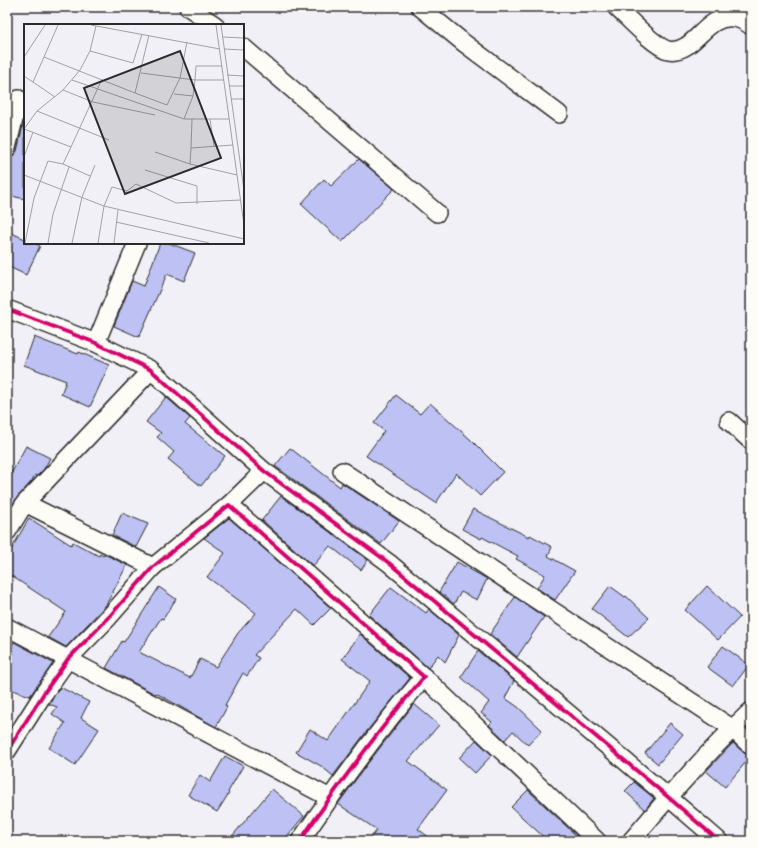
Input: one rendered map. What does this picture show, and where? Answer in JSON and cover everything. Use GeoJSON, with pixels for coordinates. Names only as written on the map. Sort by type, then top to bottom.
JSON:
{"type":"FeatureCollection","features":[{"type":"Feature","properties":{"kind":"street"},"geometry":{"type":"LineString","coordinates":[[188,7],[214,24]]}},
{"type":"Feature","properties":{"kind":"street"},"geometry":{"type":"LineString","coordinates":[[420,7],[464,43],[559,114]]}},
{"type":"Feature","properties":{"kind":"street"},"geometry":{"type":"LineString","coordinates":[[616,7],[658,44],[666,49],[675,50],[683,48],[715,21],[725,18],[747,22],[751,26]]}},
{"type":"Feature","properties":{"kind":"street"},"geometry":{"type":"LineString","coordinates":[[244,48],[436,213]]}},
{"type":"Feature","properties":{"kind":"street"},"geometry":{"type":"LineString","coordinates":[[7,148],[17,98]]}},
{"type":"Feature","properties":{"kind":"street"},"geometry":{"type":"LineString","coordinates":[[96,343],[138,244]]}},
{"type":"Feature","properties":{"kind":"street"},"geometry":{"type":"LineString","coordinates":[[7,309],[96,343],[151,370],[264,472],[389,563],[719,841]]}},
{"type":"Feature","properties":{"kind":"street"},"geometry":{"type":"LineString","coordinates":[[7,532],[25,503],[151,370]]}},
{"type":"Feature","properties":{"kind":"street"},"geometry":{"type":"LineString","coordinates":[[729,421],[751,441]]}},
{"type":"Feature","properties":{"kind":"street"},"geometry":{"type":"LineString","coordinates":[[342,471],[732,728],[751,746]]}},
{"type":"Feature","properties":{"kind":"street"},"geometry":{"type":"LineString","coordinates":[[7,751],[44,693],[68,659],[109,617],[153,567],[229,504],[264,472]]}},
{"type":"Feature","properties":{"kind":"street"},"geometry":{"type":"LineString","coordinates":[[25,503],[153,567]]}},
{"type":"Feature","properties":{"kind":"street"},"geometry":{"type":"LineString","coordinates":[[229,504],[424,677],[597,841]]}},
{"type":"Feature","properties":{"kind":"street"},"geometry":{"type":"LineString","coordinates":[[7,627],[330,798]]}},
{"type":"Feature","properties":{"kind":"street"},"geometry":{"type":"LineString","coordinates":[[300,841],[393,713],[424,677]]}},
{"type":"Feature","properties":{"kind":"street"},"geometry":{"type":"LineString","coordinates":[[631,841],[668,797],[732,728],[751,711]]}},
{"type":"Feature","properties":{"kind":"building"},"geometry":{"type":"Polygon","coordinates":[[[24,121],[24,199],[7,195],[8,158],[14,155],[17,151],[24,121]]]}},
{"type":"Feature","properties":{"kind":"building"},"geometry":{"type":"Polygon","coordinates":[[[359,159],[394,189],[342,242],[301,204],[324,179],[331,186],[359,159]]]}},
{"type":"Feature","properties":{"kind":"building"},"geometry":{"type":"Polygon","coordinates":[[[7,231],[24,239],[24,244],[36,244],[40,246],[26,275],[7,266],[7,231]]]}},
{"type":"Feature","properties":{"kind":"building"},"geometry":{"type":"Polygon","coordinates":[[[160,244],[172,244],[195,253],[184,281],[167,274],[139,337],[114,326],[132,281],[144,286],[160,244]]]}},
{"type":"Feature","properties":{"kind":"building"},"geometry":{"type":"Polygon","coordinates":[[[34,337],[78,354],[79,352],[109,365],[90,407],[61,394],[66,381],[24,365],[34,337]]]}},
{"type":"Feature","properties":{"kind":"building"},"geometry":{"type":"Polygon","coordinates":[[[396,395],[420,414],[430,403],[471,440],[503,472],[480,496],[456,473],[436,503],[366,456],[384,431],[374,423],[396,395]]]}},
{"type":"Feature","properties":{"kind":"building"},"geometry":{"type":"Polygon","coordinates":[[[166,397],[190,418],[185,424],[225,456],[201,486],[168,459],[174,452],[157,437],[161,433],[146,422],[166,397]]]}},
{"type":"Feature","properties":{"kind":"building"},"geometry":{"type":"Polygon","coordinates":[[[26,446],[50,458],[44,469],[37,476],[35,475],[7,513],[7,469],[12,472],[26,446]]]}},
{"type":"Feature","properties":{"kind":"building"},"geometry":{"type":"Polygon","coordinates":[[[290,448],[340,487],[342,483],[399,521],[381,544],[275,466],[290,448]]]}},
{"type":"Feature","properties":{"kind":"building"},"geometry":{"type":"Polygon","coordinates":[[[281,496],[368,560],[361,570],[330,546],[313,566],[262,520],[281,496]]]}},
{"type":"Feature","properties":{"kind":"building"},"geometry":{"type":"Polygon","coordinates":[[[473,509],[529,537],[530,535],[552,547],[548,556],[575,571],[555,600],[537,588],[545,575],[516,559],[518,556],[482,537],[481,539],[462,529],[473,509]]]}},
{"type":"Feature","properties":{"kind":"building"},"geometry":{"type":"Polygon","coordinates":[[[122,513],[148,524],[136,547],[112,535],[122,513]]]}},
{"type":"Feature","properties":{"kind":"building"},"geometry":{"type":"Polygon","coordinates":[[[29,518],[71,545],[73,542],[99,556],[100,554],[103,556],[104,554],[127,565],[106,605],[66,647],[48,637],[66,612],[7,573],[7,557],[29,518]]]}},
{"type":"Feature","properties":{"kind":"building"},"geometry":{"type":"Polygon","coordinates":[[[229,518],[331,608],[314,625],[297,609],[254,655],[259,658],[247,676],[243,673],[225,705],[227,707],[216,727],[156,693],[155,694],[106,668],[122,641],[124,642],[159,587],[176,599],[163,619],[161,618],[139,652],[190,678],[200,659],[216,667],[238,633],[256,613],[207,577],[225,553],[204,538],[229,518]]]}},
{"type":"Feature","properties":{"kind":"building"},"geometry":{"type":"Polygon","coordinates":[[[457,562],[487,579],[477,600],[461,592],[454,604],[439,592],[457,562]]]}},
{"type":"Feature","properties":{"kind":"building"},"geometry":{"type":"Polygon","coordinates":[[[610,586],[625,597],[626,596],[649,618],[628,637],[592,609],[610,586]]]}},
{"type":"Feature","properties":{"kind":"building"},"geometry":{"type":"Polygon","coordinates":[[[707,586],[740,617],[718,640],[685,610],[707,586]]]}},
{"type":"Feature","properties":{"kind":"building"},"geometry":{"type":"Polygon","coordinates":[[[391,587],[426,613],[429,609],[459,635],[445,662],[438,655],[428,668],[369,615],[391,587]]]}},
{"type":"Feature","properties":{"kind":"building"},"geometry":{"type":"Polygon","coordinates":[[[515,597],[544,617],[517,657],[490,634],[515,597]]]}},
{"type":"Feature","properties":{"kind":"building"},"geometry":{"type":"Polygon","coordinates":[[[360,634],[410,678],[333,776],[321,766],[296,752],[310,729],[328,741],[370,681],[342,659],[360,634]]]}},
{"type":"Feature","properties":{"kind":"building"},"geometry":{"type":"Polygon","coordinates":[[[14,642],[53,663],[30,696],[7,688],[7,654],[14,642]]]}},
{"type":"Feature","properties":{"kind":"building"},"geometry":{"type":"Polygon","coordinates":[[[723,646],[749,665],[733,686],[707,667],[723,646]]]}},
{"type":"Feature","properties":{"kind":"building"},"geometry":{"type":"Polygon","coordinates":[[[478,651],[514,681],[505,698],[518,707],[542,730],[528,745],[513,731],[505,740],[489,725],[492,722],[481,713],[489,702],[461,677],[478,651]]]}},
{"type":"Feature","properties":{"kind":"building"},"geometry":{"type":"Polygon","coordinates":[[[60,687],[89,702],[81,718],[99,729],[75,765],[49,748],[65,723],[52,714],[57,707],[49,704],[60,687]]]}},
{"type":"Feature","properties":{"kind":"building"},"geometry":{"type":"Polygon","coordinates":[[[414,704],[439,725],[408,761],[447,790],[418,829],[434,841],[368,841],[377,830],[338,804],[414,704]]]}},
{"type":"Feature","properties":{"kind":"building"},"geometry":{"type":"Polygon","coordinates":[[[670,723],[683,734],[658,764],[645,753],[670,723]]]}},
{"type":"Feature","properties":{"kind":"building"},"geometry":{"type":"Polygon","coordinates":[[[476,740],[492,755],[475,773],[459,758],[476,740]]]}},
{"type":"Feature","properties":{"kind":"building"},"geometry":{"type":"Polygon","coordinates":[[[733,743],[744,753],[751,756],[725,787],[706,771],[733,743]]]}},
{"type":"Feature","properties":{"kind":"building"},"geometry":{"type":"Polygon","coordinates":[[[225,756],[243,766],[217,812],[188,795],[200,775],[210,782],[225,756]]]}},
{"type":"Feature","properties":{"kind":"building"},"geometry":{"type":"Polygon","coordinates":[[[634,782],[654,798],[645,810],[625,791],[634,782]]]}},
{"type":"Feature","properties":{"kind":"building"},"geometry":{"type":"Polygon","coordinates":[[[272,789],[304,816],[283,841],[228,841],[272,789]]]}},
{"type":"Feature","properties":{"kind":"building"},"geometry":{"type":"Polygon","coordinates":[[[528,790],[582,841],[548,841],[511,807],[528,790]]]}},
{"type":"Feature","properties":{"kind":"cycle path"},"geometry":{"type":"LineString","coordinates":[[7,309],[96,343],[151,370],[264,471],[389,563],[719,841]]}},
{"type":"Feature","properties":{"kind":"cycle path"},"geometry":{"type":"LineString","coordinates":[[7,751],[44,693],[68,659],[109,617],[153,567],[229,505],[424,677],[360,757],[300,841]]}}]}
